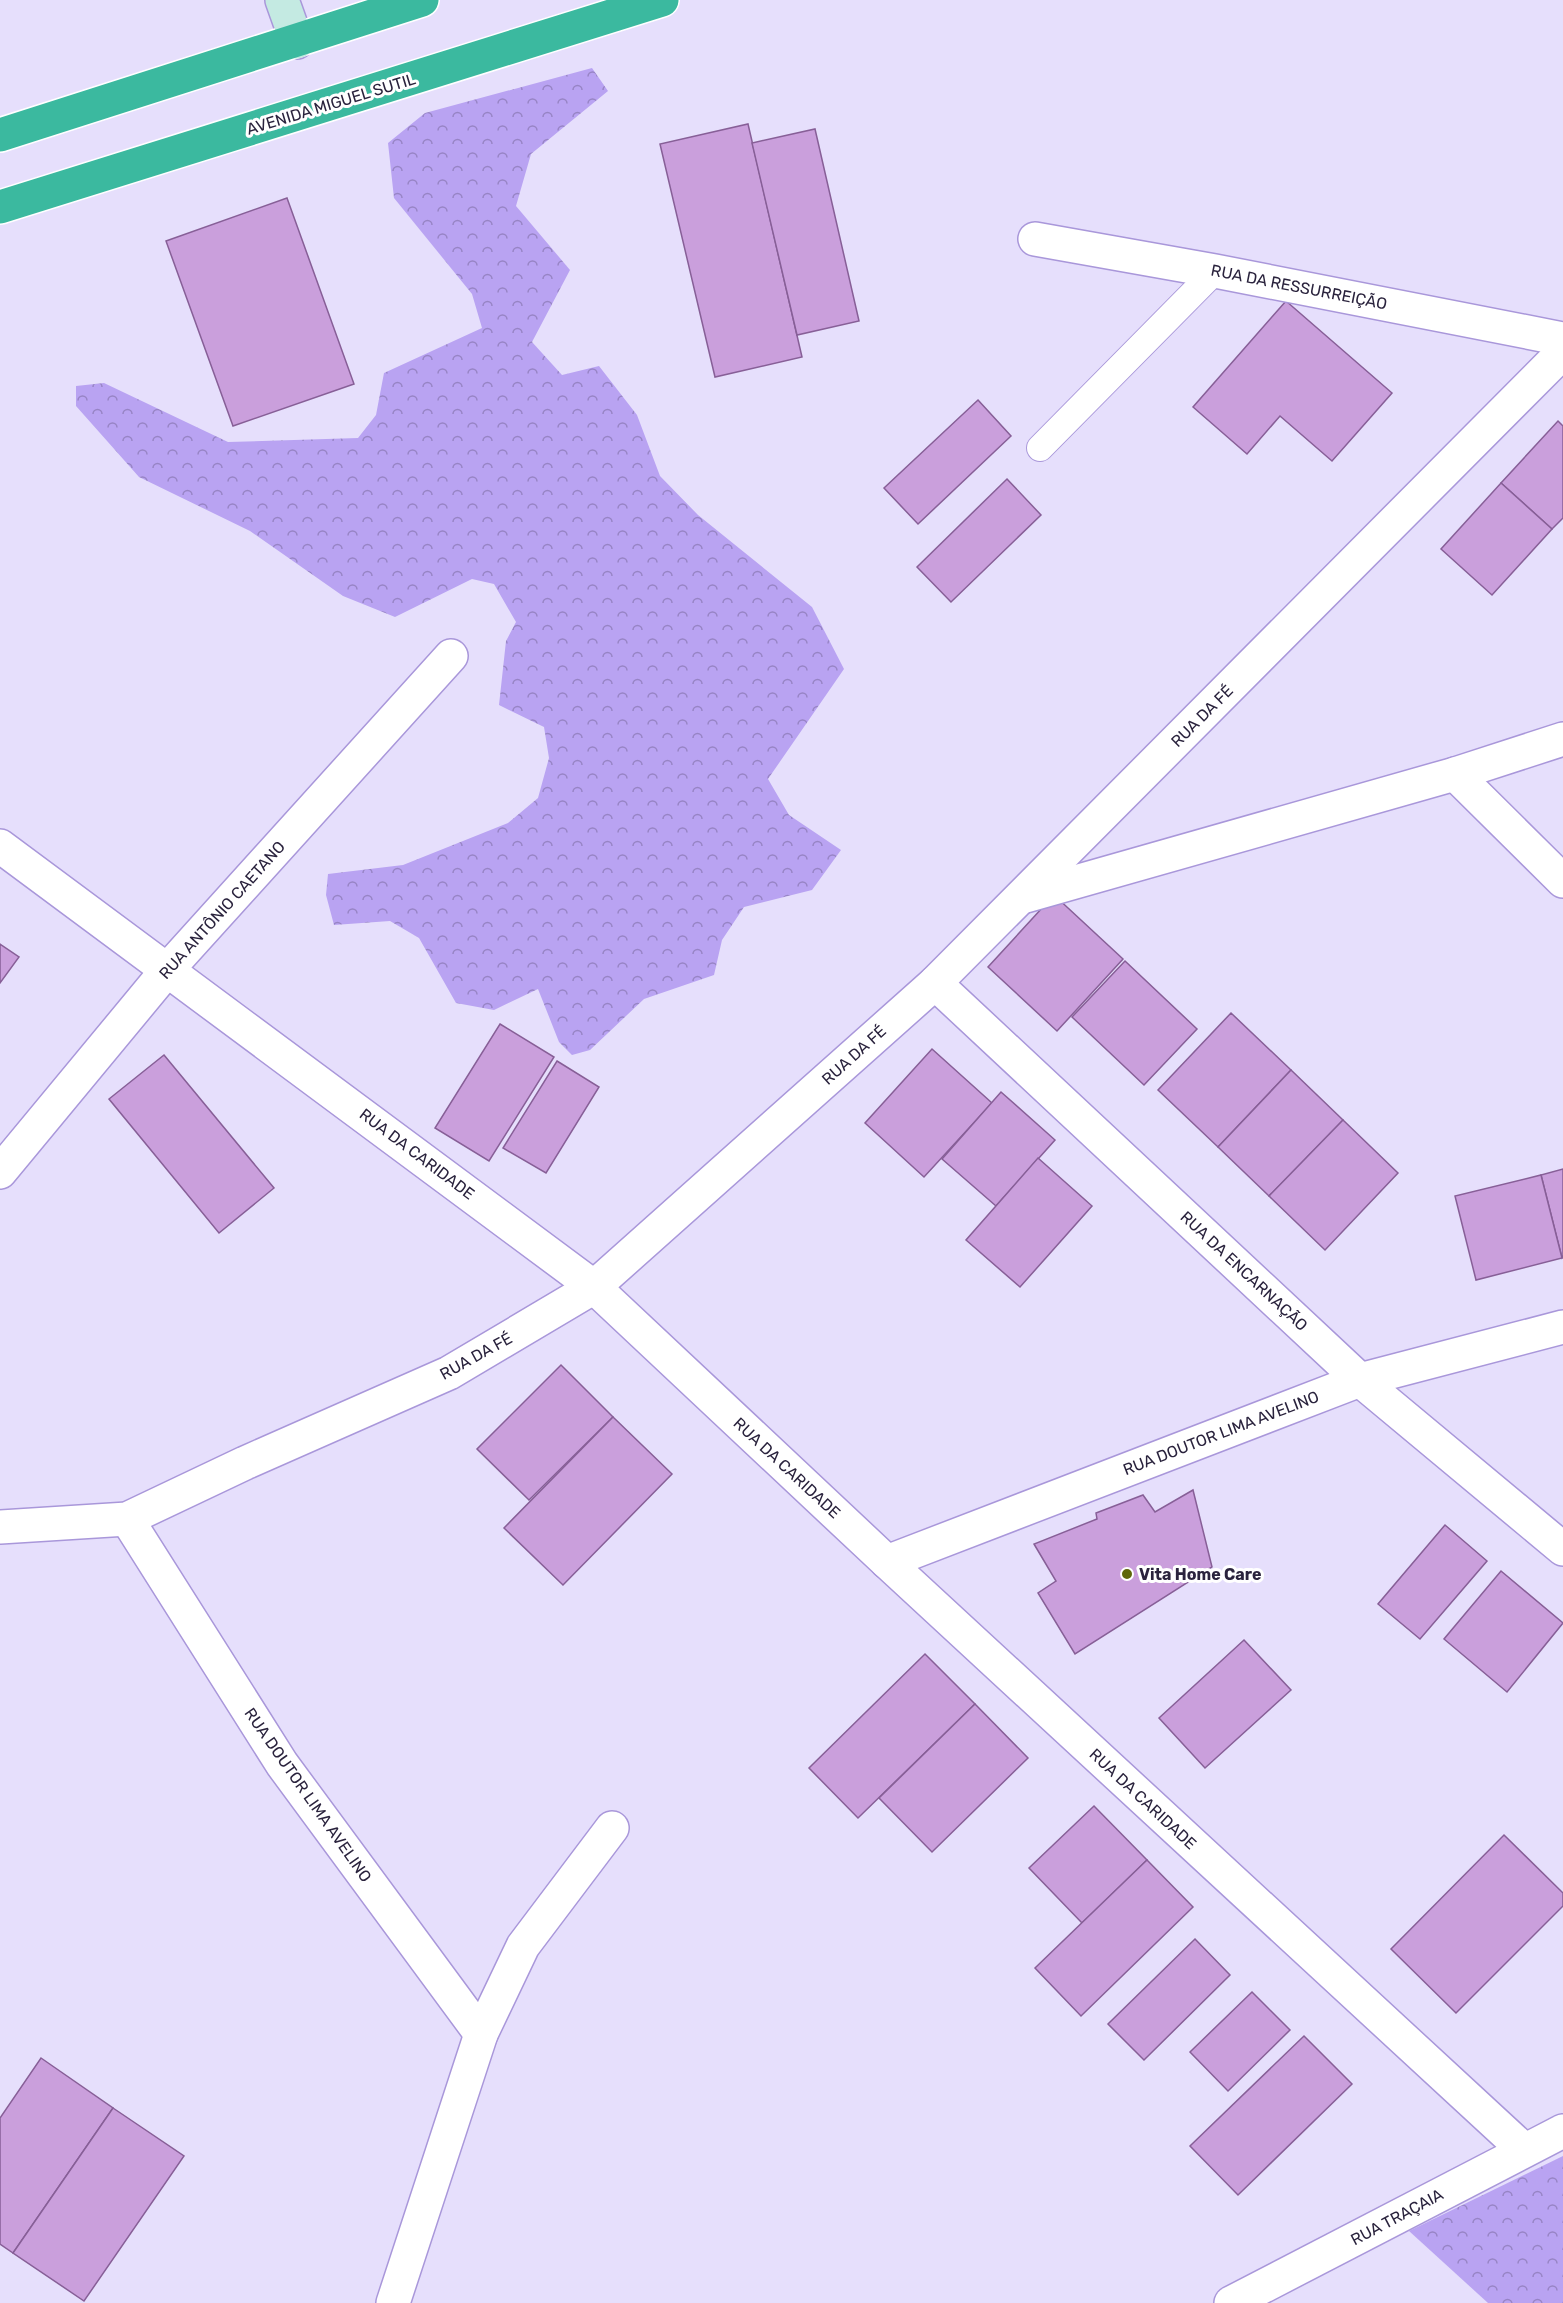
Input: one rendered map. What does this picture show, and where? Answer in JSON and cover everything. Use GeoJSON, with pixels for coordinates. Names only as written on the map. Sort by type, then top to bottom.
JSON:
{"type":"FeatureCollection","features":[{"type":"Feature","properties":{"kind":"highway"},"geometry":{"type":"LineString","coordinates":[[0,135],[297,42],[371,7],[422,0]]}},
{"type":"Feature","properties":{"kind":"highway","name":"AVENIDA MIGUEL SUTIL"},"geometry":{"type":"LineString","coordinates":[[0,207],[662,0]]}},
{"type":"Feature","properties":{"kind":"street"},"geometry":{"type":"LineString","coordinates":[[282,0],[297,42]]}},
{"type":"Feature","properties":{"kind":"street","name":"RUA DA RESSURREIÇÃO"},"geometry":{"type":"LineString","coordinates":[[1035,239],[1215,271],[1563,339]]}},
{"type":"Feature","properties":{"kind":"street","name":"RUA DA FÉ"},"geometry":{"type":"LineString","coordinates":[[0,1527],[127,1519],[245,1463],[448,1373],[594,1287],[935,983],[1563,352]]}},
{"type":"Feature","properties":{"kind":"street","name":"RUA ANTÔNIO CAETANO"},"geometry":{"type":"LineString","coordinates":[[0,1172],[168,969],[451,656]]}},
{"type":"Feature","properties":{"kind":"street"},"geometry":{"type":"LineString","coordinates":[[1023,897],[1455,774],[1563,739]]}},
{"type":"Feature","properties":{"kind":"street"},"geometry":{"type":"LineString","coordinates":[[1455,774],[1563,881]]}},
{"type":"Feature","properties":{"kind":"street","name":"RUA DA CARIDADE"},"geometry":{"type":"LineString","coordinates":[[0,846],[594,1287],[887,1562],[1524,2150]]}},
{"type":"Feature","properties":{"kind":"street","name":"RUA DA ENCARNAÇÃO"},"geometry":{"type":"LineString","coordinates":[[935,983],[1360,1380],[1563,1549]]}},
{"type":"Feature","properties":{"kind":"street","name":"RUA DOUTOR LIMA AVELINO"},"geometry":{"type":"LineString","coordinates":[[887,1562],[1360,1380],[1563,1327]]}},
{"type":"Feature","properties":{"kind":"street","name":"RUA DOUTOR LIMA AVELINO"},"geometry":{"type":"LineString","coordinates":[[127,1519],[282,1764],[481,2034]]}},
{"type":"Feature","properties":{"kind":"street"},"geometry":{"type":"LineString","coordinates":[[393,2303],[481,2034],[523,1946],[612,1828]]}},
{"type":"Feature","properties":{"kind":"street","name":"RUA TRAÇAIA"},"geometry":{"type":"LineString","coordinates":[[1231,2303],[1563,2131]]}},
{"type":"Feature","properties":{"kind":"lane"},"geometry":{"type":"LineString","coordinates":[[1040,448],[1215,271]]}},
{"type":"Feature","properties":{"kind":"green space"},"geometry":{"type":"Polygon","coordinates":[[[592,68],[608,91],[531,154],[516,206],[570,270],[532,342],[562,375],[599,366],[637,415],[660,476],[698,515],[812,607],[844,669],[768,779],[789,815],[841,850],[812,890],[744,907],[722,940],[714,975],[644,999],[590,1050],[572,1055],[559,1042],[538,989],[494,1010],[456,1003],[419,938],[390,921],[334,925],[326,895],[328,874],[403,865],[508,823],[538,798],[549,758],[544,727],[499,705],[506,641],[516,622],[494,584],[472,579],[395,617],[343,596],[250,531],[139,477],[76,406],[76,386],[104,383],[228,442],[358,438],[376,415],[384,373],[482,328],[472,294],[394,198],[388,143],[425,113],[592,68]]]}},
{"type":"Feature","properties":{"kind":"green space"},"geometry":{"type":"Polygon","coordinates":[[[1563,2156],[1563,2303],[1488,2303],[1409,2231],[1563,2156]]]}},
{"type":"Feature","properties":{"kind":"building"},"geometry":{"type":"Polygon","coordinates":[[[748,124],[802,357],[715,377],[660,144],[748,124]]]}},
{"type":"Feature","properties":{"kind":"building"},"geometry":{"type":"Polygon","coordinates":[[[815,129],[859,321],[797,335],[752,143],[815,129]]]}},
{"type":"Feature","properties":{"kind":"building"},"geometry":{"type":"Polygon","coordinates":[[[287,198],[354,384],[233,426],[166,241],[287,198]]]}},
{"type":"Feature","properties":{"kind":"building"},"geometry":{"type":"Polygon","coordinates":[[[1286,301],[1392,393],[1332,461],[1280,416],[1247,454],[1193,407],[1286,301]]]}},
{"type":"Feature","properties":{"kind":"building"},"geometry":{"type":"Polygon","coordinates":[[[978,400],[1011,436],[918,524],[884,488],[978,400]]]}},
{"type":"Feature","properties":{"kind":"building"},"geometry":{"type":"Polygon","coordinates":[[[1558,421],[1563,426],[1563,518],[1552,529],[1501,483],[1558,421]]]}},
{"type":"Feature","properties":{"kind":"building"},"geometry":{"type":"Polygon","coordinates":[[[1007,479],[1041,515],[951,602],[917,567],[1007,479]]]}},
{"type":"Feature","properties":{"kind":"building"},"geometry":{"type":"Polygon","coordinates":[[[1501,483],[1552,529],[1492,595],[1441,549],[1501,483]]]}},
{"type":"Feature","properties":{"kind":"building"},"geometry":{"type":"Polygon","coordinates":[[[1054,895],[1123,959],[1057,1031],[988,967],[1054,895]]]}},
{"type":"Feature","properties":{"kind":"building"},"geometry":{"type":"Polygon","coordinates":[[[0,944],[19,957],[0,983],[0,944]]]}},
{"type":"Feature","properties":{"kind":"building"},"geometry":{"type":"Polygon","coordinates":[[[1125,961],[1197,1029],[1144,1085],[1072,1017],[1125,961]]]}},
{"type":"Feature","properties":{"kind":"building"},"geometry":{"type":"Polygon","coordinates":[[[1231,1013],[1291,1070],[1218,1147],[1158,1090],[1231,1013]]]}},
{"type":"Feature","properties":{"kind":"building"},"geometry":{"type":"Polygon","coordinates":[[[500,1024],[554,1057],[489,1161],[435,1128],[500,1024]]]}},
{"type":"Feature","properties":{"kind":"building"},"geometry":{"type":"Polygon","coordinates":[[[932,1049],[992,1103],[924,1177],[865,1123],[932,1049]]]}},
{"type":"Feature","properties":{"kind":"building"},"geometry":{"type":"Polygon","coordinates":[[[164,1055],[274,1188],[219,1233],[109,1099],[164,1055]]]}},
{"type":"Feature","properties":{"kind":"building"},"geometry":{"type":"Polygon","coordinates":[[[557,1061],[599,1087],[546,1173],[503,1148],[557,1061]]]}},
{"type":"Feature","properties":{"kind":"building"},"geometry":{"type":"Polygon","coordinates":[[[1291,1070],[1343,1120],[1269,1196],[1218,1147],[1291,1070]]]}},
{"type":"Feature","properties":{"kind":"building"},"geometry":{"type":"Polygon","coordinates":[[[1001,1092],[1055,1140],[996,1206],[942,1159],[1001,1092]]]}},
{"type":"Feature","properties":{"kind":"building"},"geometry":{"type":"Polygon","coordinates":[[[1343,1120],[1398,1173],[1325,1250],[1269,1196],[1343,1120]]]}},
{"type":"Feature","properties":{"kind":"building"},"geometry":{"type":"Polygon","coordinates":[[[1038,1158],[1092,1206],[1020,1287],[966,1240],[1038,1158]]]}},
{"type":"Feature","properties":{"kind":"building"},"geometry":{"type":"Polygon","coordinates":[[[1563,1169],[1563,1257],[1562,1258],[1541,1175],[1563,1169]]]}},
{"type":"Feature","properties":{"kind":"building"},"geometry":{"type":"Polygon","coordinates":[[[1541,1175],[1562,1258],[1476,1280],[1455,1196],[1541,1175]]]}},
{"type":"Feature","properties":{"kind":"building"},"geometry":{"type":"Polygon","coordinates":[[[561,1365],[613,1417],[529,1500],[477,1449],[561,1365]]]}},
{"type":"Feature","properties":{"kind":"building"},"geometry":{"type":"Polygon","coordinates":[[[613,1417],[672,1474],[563,1585],[504,1528],[613,1417]]]}},
{"type":"Feature","properties":{"kind":"building","name":"Vita Home Care"},"geometry":{"type":"Polygon","coordinates":[[[1193,1490],[1212,1567],[1075,1654],[1038,1593],[1056,1581],[1034,1544],[1097,1519],[1096,1513],[1143,1495],[1155,1512],[1193,1490]]]}},
{"type":"Feature","properties":{"kind":"building"},"geometry":{"type":"Polygon","coordinates":[[[1445,1525],[1487,1561],[1420,1639],[1378,1604],[1445,1525]]]}},
{"type":"Feature","properties":{"kind":"building"},"geometry":{"type":"Polygon","coordinates":[[[1501,1571],[1563,1623],[1507,1692],[1444,1639],[1501,1571]]]}},
{"type":"Feature","properties":{"kind":"building"},"geometry":{"type":"Polygon","coordinates":[[[1244,1640],[1291,1690],[1205,1768],[1159,1718],[1244,1640]]]}},
{"type":"Feature","properties":{"kind":"building"},"geometry":{"type":"Polygon","coordinates":[[[925,1654],[975,1704],[858,1818],[809,1768],[925,1654]]]}},
{"type":"Feature","properties":{"kind":"building"},"geometry":{"type":"Polygon","coordinates":[[[975,1704],[1028,1758],[932,1852],[879,1798],[975,1704]]]}},
{"type":"Feature","properties":{"kind":"building"},"geometry":{"type":"Polygon","coordinates":[[[1094,1806],[1147,1860],[1082,1923],[1029,1868],[1094,1806]]]}},
{"type":"Feature","properties":{"kind":"building"},"geometry":{"type":"Polygon","coordinates":[[[1504,1835],[1563,1893],[1563,1906],[1456,2013],[1391,1949],[1504,1835]]]}},
{"type":"Feature","properties":{"kind":"building"},"geometry":{"type":"Polygon","coordinates":[[[1147,1860],[1193,1907],[1081,2016],[1035,1968],[1147,1860]]]}},
{"type":"Feature","properties":{"kind":"building"},"geometry":{"type":"Polygon","coordinates":[[[1195,1939],[1230,1975],[1144,2060],[1108,2024],[1195,1939]]]}},
{"type":"Feature","properties":{"kind":"building"},"geometry":{"type":"Polygon","coordinates":[[[1252,1992],[1290,2030],[1228,2091],[1190,2052],[1252,1992]]]}},
{"type":"Feature","properties":{"kind":"building"},"geometry":{"type":"Polygon","coordinates":[[[1304,2036],[1352,2084],[1238,2195],[1190,2146],[1304,2036]]]}},
{"type":"Feature","properties":{"kind":"building"},"geometry":{"type":"Polygon","coordinates":[[[41,2058],[113,2108],[13,2253],[0,2244],[0,2118],[41,2058]]]}},
{"type":"Feature","properties":{"kind":"building"},"geometry":{"type":"Polygon","coordinates":[[[113,2108],[184,2156],[84,2301],[13,2253],[113,2108]]]}},
{"type":"Feature","properties":{"kind":"place","name":"Vita Home Care"},"geometry":{"type":"Point","coordinates":[1127,1574]}}]}
